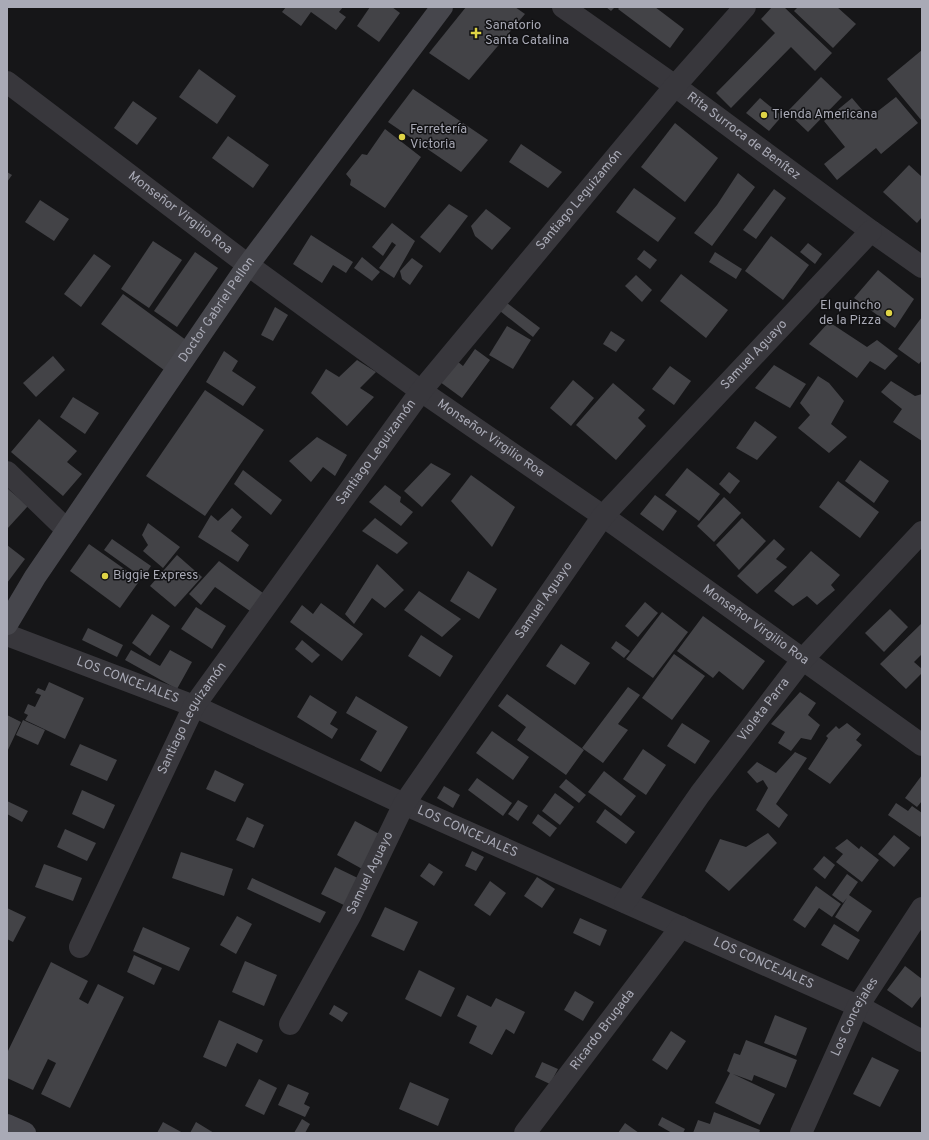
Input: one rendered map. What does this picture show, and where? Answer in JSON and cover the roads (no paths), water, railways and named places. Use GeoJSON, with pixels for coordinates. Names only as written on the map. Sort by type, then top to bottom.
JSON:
{"type":"FeatureCollection","features":[{"type":"Feature","properties":{"kind":"street","name":"Rita Surroca de Benítez"},"geometry":{"type":"LineString","coordinates":[[563,7],[675,86],[922,267]]}},
{"type":"Feature","properties":{"kind":"street","name":"Santiago Leguizamón"},"geometry":{"type":"LineString","coordinates":[[80,947],[194,706],[421,391],[675,86],[745,7]]}},
{"type":"Feature","properties":{"kind":"street","name":"Doctor Gabriel Pellon"},"geometry":{"type":"LineString","coordinates":[[7,624],[35,577],[248,265],[440,8]]}},
{"type":"Feature","properties":{"kind":"street","name":"Monseñor Virgilio Roa"},"geometry":{"type":"LineString","coordinates":[[7,82],[248,265],[421,391],[603,516],[922,745]]}},
{"type":"Feature","properties":{"kind":"street","name":"Samuel Aguayo"},"geometry":{"type":"LineString","coordinates":[[290,1024],[350,916],[404,804],[603,516],[871,231]]}},
{"type":"Feature","properties":{"kind":"street"},"geometry":{"type":"LineString","coordinates":[[7,472],[67,530]]}},
{"type":"Feature","properties":{"kind":"street","name":"Violeta Parra"},"geometry":{"type":"LineString","coordinates":[[625,902],[700,794],[803,659],[922,532]]}},
{"type":"Feature","properties":{"kind":"street","name":"LOS CONCEJALES"},"geometry":{"type":"LineString","coordinates":[[7,635],[194,706],[404,804],[858,1006],[922,1041]]}},
{"type":"Feature","properties":{"kind":"street","name":"Los Concejales"},"geometry":{"type":"LineString","coordinates":[[801,1133],[858,1006],[922,908]]}},
{"type":"Feature","properties":{"kind":"street","name":"Ricardo Brugada"},"geometry":{"type":"LineString","coordinates":[[525,1133],[681,928]]}},
{"type":"Feature","properties":{"kind":"street"},"geometry":{"type":"LineString","coordinates":[[7,1125],[25,1133]]}},
{"type":"Feature","properties":{"kind":"place","name":"Sanatorio Santa Catalina"},"geometry":{"type":"Point","coordinates":[476,33]}},
{"type":"Feature","properties":{"kind":"place","name":"Tienda Americana"},"geometry":{"type":"Point","coordinates":[764,115]}},
{"type":"Feature","properties":{"kind":"place","name":"Ferretería Victoria"},"geometry":{"type":"Point","coordinates":[402,137]}},
{"type":"Feature","properties":{"kind":"place","name":"El quincho de la Pizza"},"geometry":{"type":"Point","coordinates":[889,313]}},
{"type":"Feature","properties":{"kind":"place","name":"Biggie Express"},"geometry":{"type":"Point","coordinates":[105,576]}}]}
